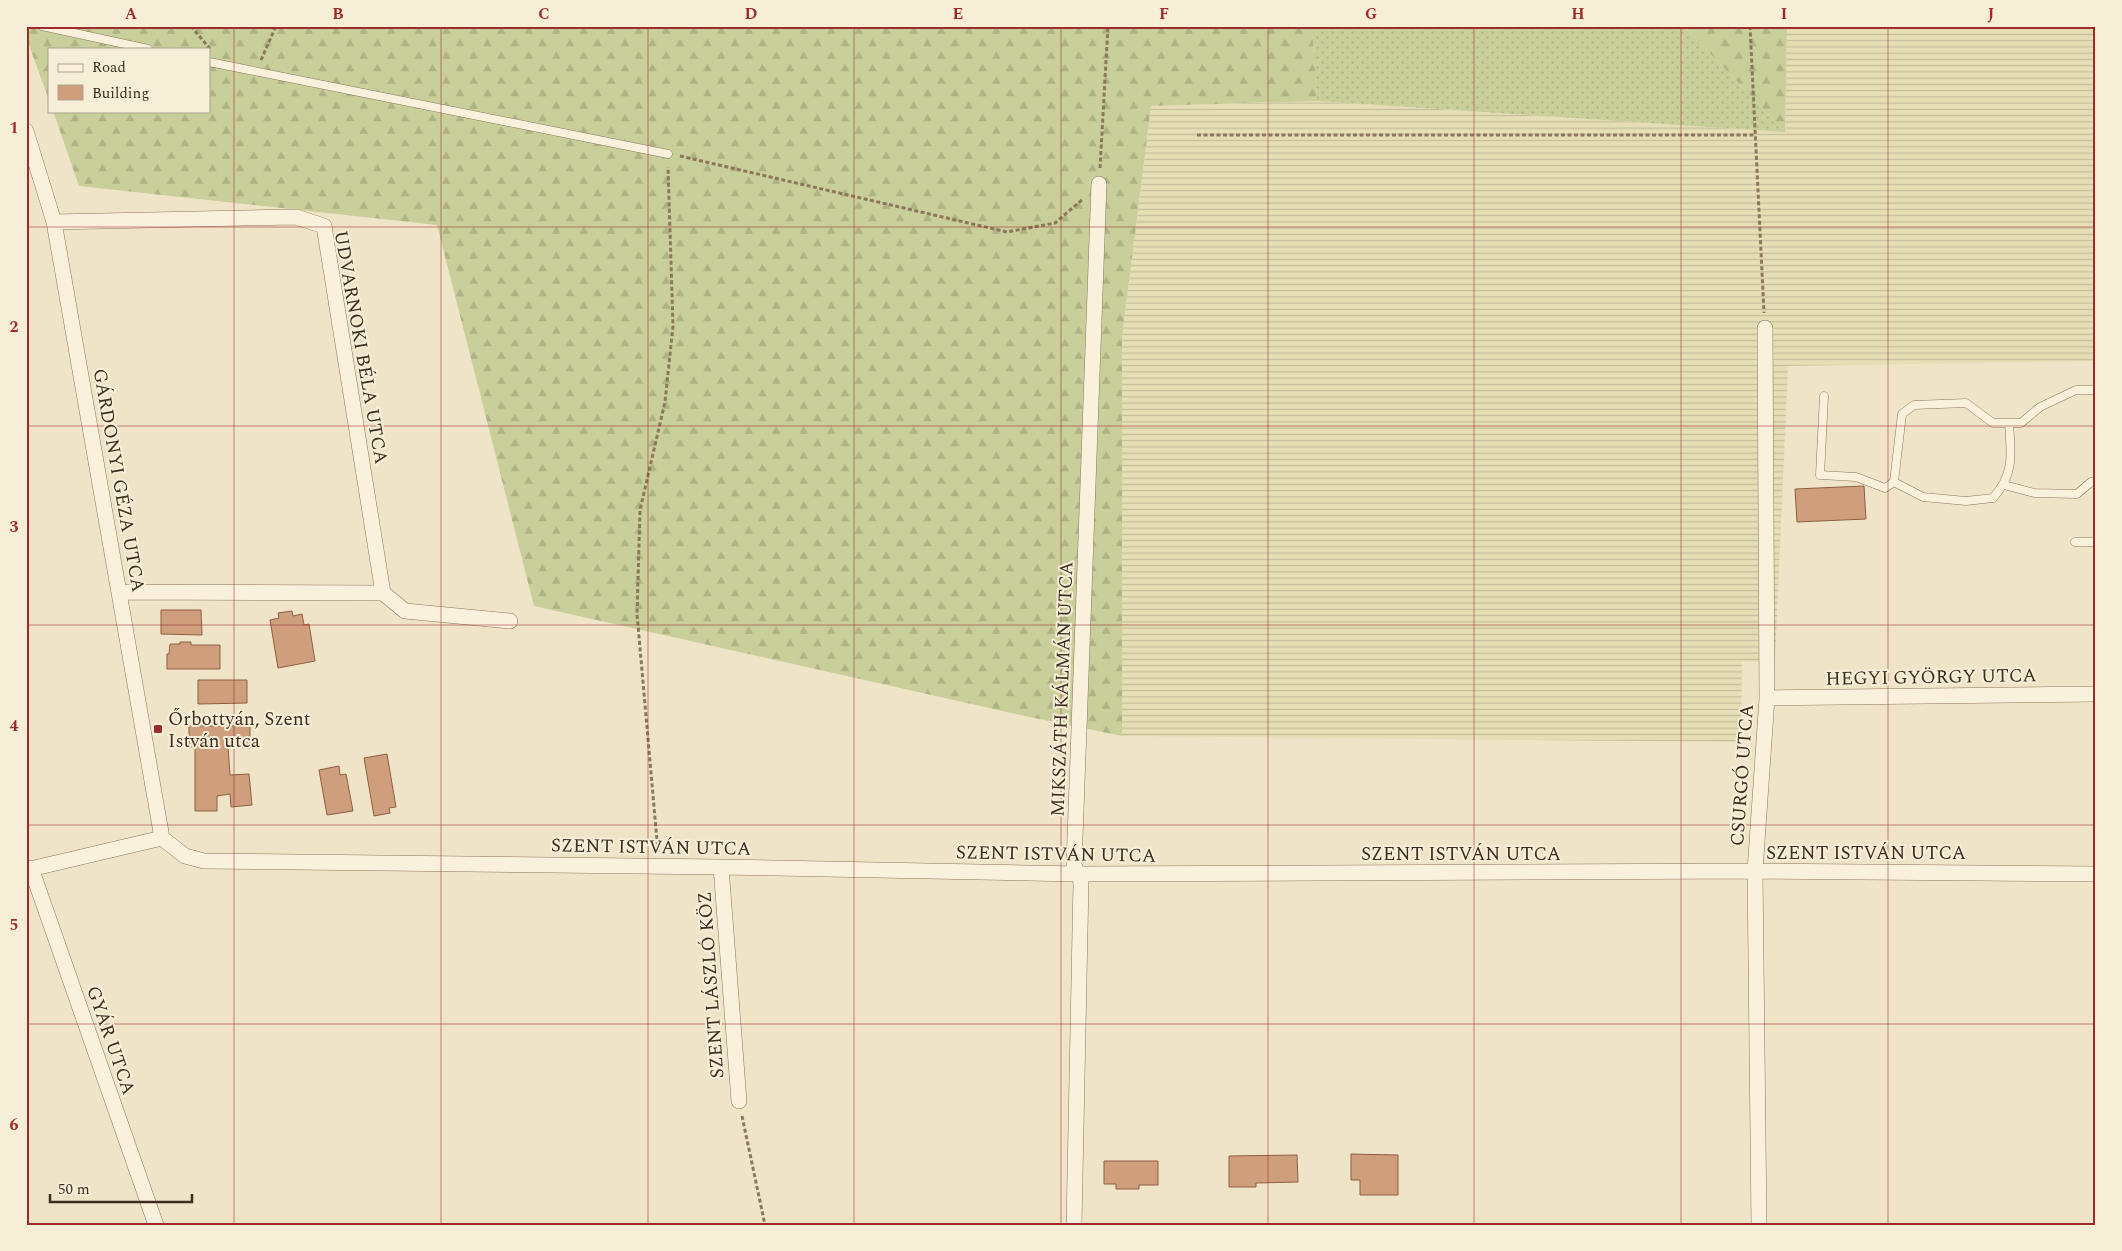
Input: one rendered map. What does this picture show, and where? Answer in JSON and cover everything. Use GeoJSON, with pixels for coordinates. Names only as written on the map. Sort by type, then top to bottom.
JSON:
{"type":"FeatureCollection","features":[{"type":"Feature","properties":{"kind":"street","name":"GÁRDONYI GÉZA UTCA"},"geometry":{"type":"LineString","coordinates":[[26,131],[54,222],[162,838]]}},
{"type":"Feature","properties":{"kind":"street","name":"MIKSZÁTH KÁLMÁN UTCA"},"geometry":{"type":"LineString","coordinates":[[1074,1225],[1081,882],[1074,865],[1099,184]]}},
{"type":"Feature","properties":{"kind":"street","name":"UDVARNOKI BÉLA UTCA"},"geometry":{"type":"LineString","coordinates":[[54,222],[296,217],[324,226],[383,593]]}},
{"type":"Feature","properties":{"kind":"street","name":"CSURGÓ UTCA"},"geometry":{"type":"LineString","coordinates":[[1759,1225],[1755,872],[1767,698],[1765,328]]}},
{"type":"Feature","properties":{"kind":"street"},"geometry":{"type":"LineString","coordinates":[[120,592],[383,593],[405,611],[510,621]]}},
{"type":"Feature","properties":{"kind":"street","name":"HEGYI GYÖRGY UTCA"},"geometry":{"type":"LineString","coordinates":[[1767,698],[2096,694]]}},
{"type":"Feature","properties":{"kind":"street","name":"SZENT ISTVÁN UTCA"},"geometry":{"type":"LineString","coordinates":[[162,838],[185,856],[204,861],[721,867],[1078,874],[1755,872],[2096,874]]}},
{"type":"Feature","properties":{"kind":"street"},"geometry":{"type":"LineString","coordinates":[[29,869],[162,838]]}},
{"type":"Feature","properties":{"kind":"street","name":"SZENT LÁSZLÓ KÖZ"},"geometry":{"type":"LineString","coordinates":[[721,867],[739,1101]]}},
{"type":"Feature","properties":{"kind":"street","name":"GYÁR UTCA"},"geometry":{"type":"LineString","coordinates":[[29,869],[156,1225]]}},
{"type":"Feature","properties":{"kind":"lane"},"geometry":{"type":"LineString","coordinates":[[42,26],[143,48]]}},
{"type":"Feature","properties":{"kind":"lane"},"geometry":{"type":"LineString","coordinates":[[210,62],[668,154]]}},
{"type":"Feature","properties":{"kind":"lane"},"geometry":{"type":"LineString","coordinates":[[1894,482],[1902,414],[1914,405],[1966,403],[1993,423],[2009,423],[2021,422],[2040,407],[2076,390],[2096,390]]}},
{"type":"Feature","properties":{"kind":"lane"},"geometry":{"type":"LineString","coordinates":[[1824,396],[1820,474],[1856,477],[1884,488],[1894,482]]}},
{"type":"Feature","properties":{"kind":"lane"},"geometry":{"type":"LineString","coordinates":[[1894,482],[1923,497],[1966,501],[1993,498],[2004,485],[2011,464],[2009,423]]}},
{"type":"Feature","properties":{"kind":"lane"},"geometry":{"type":"LineString","coordinates":[[2004,485],[2034,494],[2077,494],[2091,482],[2096,482]]}},
{"type":"Feature","properties":{"kind":"lane"},"geometry":{"type":"LineString","coordinates":[[2075,542],[2096,542]]}},
{"type":"Feature","properties":{"kind":"path"},"geometry":{"type":"LineString","coordinates":[[191,26],[225,65]]}},
{"type":"Feature","properties":{"kind":"path"},"geometry":{"type":"LineString","coordinates":[[256,72],[276,26]]}},
{"type":"Feature","properties":{"kind":"path"},"geometry":{"type":"LineString","coordinates":[[659,867],[651,757],[637,614],[640,510],[665,402],[673,326],[668,154],[1007,232],[1054,223],[1099,184],[1108,26]]}},
{"type":"Feature","properties":{"kind":"path"},"geometry":{"type":"LineString","coordinates":[[1750,26],[1765,328]]}},
{"type":"Feature","properties":{"kind":"path"},"geometry":{"type":"LineString","coordinates":[[1197,135],[1756,135]]}},
{"type":"Feature","properties":{"kind":"path"},"geometry":{"type":"LineString","coordinates":[[739,1101],[765,1225]]}},
{"type":"Feature","properties":{"kind":"shaded area"},"geometry":{"type":"Polygon","coordinates":[[[1787,26],[2096,26],[2096,361],[1788,366],[1775,661],[1742,662],[1741,742],[1122,736],[1122,337],[1151,106],[1317,101],[1785,132],[1787,26]]]}},
{"type":"Feature","properties":{"kind":"green space"},"geometry":{"type":"Polygon","coordinates":[[[26,26],[1312,26],[1317,101],[1151,106],[1122,337],[1122,736],[534,606],[437,225],[79,186],[53,112],[210,112],[210,48],[48,48],[48,97],[26,37],[26,26]]]}},
{"type":"Feature","properties":{"kind":"green space"},"geometry":{"type":"Polygon","coordinates":[[[1312,26],[1684,26],[1785,132],[1317,101],[1312,26]]]}},
{"type":"Feature","properties":{"kind":"green space"},"geometry":{"type":"Polygon","coordinates":[[[1684,26],[1787,26],[1785,132],[1684,26]]]}},
{"type":"Feature","properties":{"kind":"building"},"geometry":{"type":"Polygon","coordinates":[[[1864,486],[1866,519],[1797,522],[1795,489],[1864,486]]]}},
{"type":"Feature","properties":{"kind":"building"},"geometry":{"type":"Polygon","coordinates":[[[161,610],[201,610],[202,635],[161,634],[161,610]]]}},
{"type":"Feature","properties":{"kind":"building"},"geometry":{"type":"Polygon","coordinates":[[[292,611],[293,616],[302,614],[304,625],[309,624],[315,661],[278,668],[270,620],[279,618],[278,613],[292,611]]]}},
{"type":"Feature","properties":{"kind":"building"},"geometry":{"type":"Polygon","coordinates":[[[180,642],[191,642],[191,645],[220,645],[220,669],[167,669],[167,654],[169,654],[170,644],[180,644],[180,642]]]}},
{"type":"Feature","properties":{"kind":"building"},"geometry":{"type":"Polygon","coordinates":[[[198,680],[247,680],[247,703],[198,704],[198,680]]]}},
{"type":"Feature","properties":{"kind":"building"},"geometry":{"type":"Polygon","coordinates":[[[189,726],[250,726],[250,748],[228,747],[230,775],[249,774],[252,805],[231,807],[230,794],[217,796],[217,811],[195,811],[195,747],[189,747],[189,726]]]}},
{"type":"Feature","properties":{"kind":"building"},"geometry":{"type":"Polygon","coordinates":[[[387,754],[396,807],[389,808],[390,813],[374,816],[364,758],[387,754]]]}},
{"type":"Feature","properties":{"kind":"building"},"geometry":{"type":"Polygon","coordinates":[[[339,766],[340,775],[346,774],[353,811],[327,815],[319,770],[339,766]]]}},
{"type":"Feature","properties":{"kind":"building"},"geometry":{"type":"Polygon","coordinates":[[[1351,1154],[1398,1155],[1398,1195],[1360,1195],[1360,1180],[1351,1180],[1351,1154]]]}},
{"type":"Feature","properties":{"kind":"building"},"geometry":{"type":"Polygon","coordinates":[[[1297,1155],[1298,1182],[1256,1183],[1256,1187],[1229,1187],[1229,1156],[1297,1155]]]}},
{"type":"Feature","properties":{"kind":"building"},"geometry":{"type":"Polygon","coordinates":[[[1104,1161],[1158,1161],[1158,1185],[1139,1185],[1139,1189],[1116,1189],[1116,1184],[1104,1184],[1104,1161]]]}},
{"type":"Feature","properties":{"kind":"place","name":"Őrbottyán, Szent István utca"},"geometry":{"type":"Point","coordinates":[158,729]}}]}
